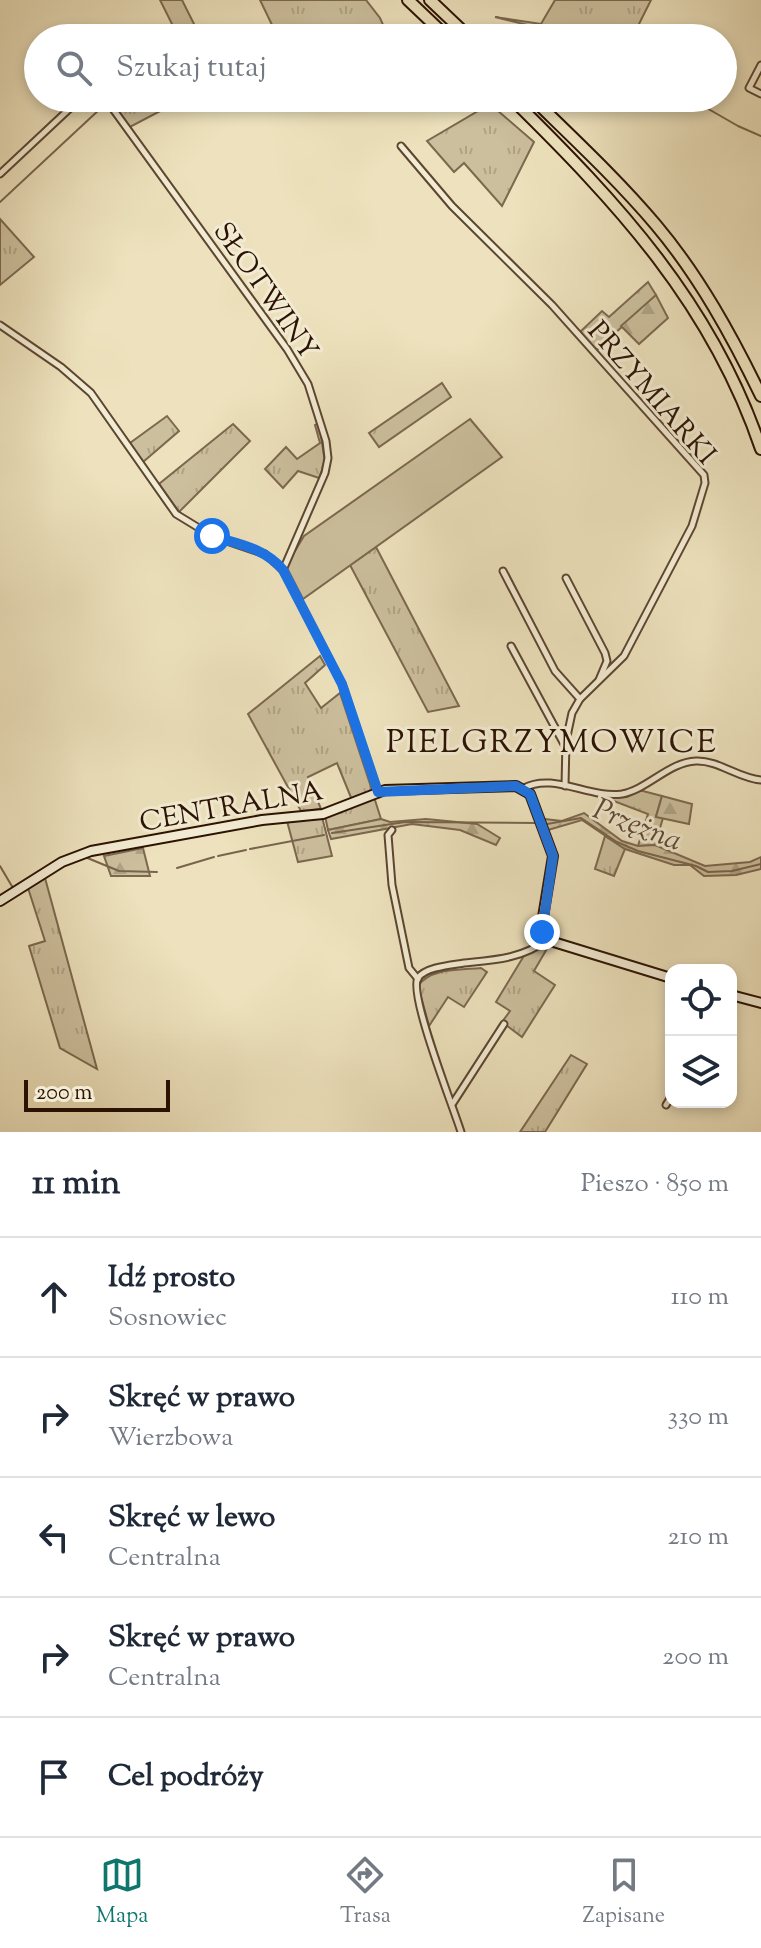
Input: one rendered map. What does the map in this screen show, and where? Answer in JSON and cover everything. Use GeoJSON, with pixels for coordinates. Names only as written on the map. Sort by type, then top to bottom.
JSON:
{"type":"FeatureCollection","features":[{"type":"Feature","properties":{"kind":"highway"},"geometry":{"type":"LineString","coordinates":[[408,0],[433,24]]}},
{"type":"Feature","properties":{"kind":"highway"},"geometry":{"type":"LineString","coordinates":[[430,0],[455,24]]}},
{"type":"Feature","properties":{"kind":"highway"},"geometry":{"type":"LineString","coordinates":[[525,112],[602,189],[682,288],[719,350],[746,405],[761,449]]}},
{"type":"Feature","properties":{"kind":"highway"},"geometry":{"type":"LineString","coordinates":[[546,112],[657,225],[699,284],[735,343],[761,396]]}},
{"type":"Feature","properties":{"kind":"street"},"geometry":{"type":"LineString","coordinates":[[761,65],[749,88],[761,94]]}},
{"type":"Feature","properties":{"kind":"street"},"geometry":{"type":"LineString","coordinates":[[0,174],[66,112]]}},
{"type":"Feature","properties":{"kind":"street","name":"SŁOTWINY"},"geometry":{"type":"LineString","coordinates":[[115,112],[287,349],[308,384],[326,441],[327,464],[283,570]]}},
{"type":"Feature","properties":{"kind":"street","name":"PRZYMIARKI"},"geometry":{"type":"LineString","coordinates":[[401,146],[452,206],[554,307],[704,475],[705,483],[692,526],[624,656],[580,699],[569,718],[565,786]]}},
{"type":"Feature","properties":{"kind":"street"},"geometry":{"type":"LineString","coordinates":[[0,325],[61,367],[91,393],[176,514],[198,530],[269,556],[283,570],[342,684],[378,792]]}},
{"type":"Feature","properties":{"kind":"street"},"geometry":{"type":"LineString","coordinates":[[503,571],[555,671],[580,699]]}},
{"type":"Feature","properties":{"kind":"street"},"geometry":{"type":"LineString","coordinates":[[566,578],[605,653],[607,661],[599,681]]}},
{"type":"Feature","properties":{"kind":"street"},"geometry":{"type":"LineString","coordinates":[[511,646],[566,747]]}},
{"type":"Feature","properties":{"kind":"street"},"geometry":{"type":"LineString","coordinates":[[665,976],[547,940],[542,932],[543,917],[553,856],[530,794],[524,788],[539,783],[620,794],[680,765],[699,760],[742,777],[761,780]]}},
{"type":"Feature","properties":{"kind":"street","name":"CENTRALNA"},"geometry":{"type":"LineString","coordinates":[[0,901],[78,855],[262,820],[323,814],[378,792],[524,788]]}},
{"type":"Feature","properties":{"kind":"street"},"geometry":{"type":"LineString","coordinates":[[392,830],[388,835],[392,885],[409,968],[418,979]]}},
{"type":"Feature","properties":{"kind":"street"},"geometry":{"type":"LineString","coordinates":[[461,1132],[416,993],[418,979],[422,974],[453,965],[504,959],[528,952],[547,940]]}},
{"type":"Feature","properties":{"kind":"street"},"geometry":{"type":"LineString","coordinates":[[737,999],[761,1003]]}},
{"type":"Feature","properties":{"kind":"street"},"geometry":{"type":"LineString","coordinates":[[453,1104],[504,1024]]}},
{"type":"Feature","properties":{"kind":"green space"},"geometry":{"type":"Polygon","coordinates":[[[160,0],[182,0],[194,24],[172,24],[160,0]]]}},
{"type":"Feature","properties":{"kind":"green space"},"geometry":{"type":"Polygon","coordinates":[[[260,0],[366,0],[383,24],[272,24],[260,0]]]}},
{"type":"Feature","properties":{"kind":"green space"},"geometry":{"type":"Polygon","coordinates":[[[555,0],[651,0],[639,24],[541,24],[555,0]]]}},
{"type":"Feature","properties":{"kind":"green space"},"geometry":{"type":"Polygon","coordinates":[[[495,17],[541,24],[524,24],[495,17]]]}},
{"type":"Feature","properties":{"kind":"green space"},"geometry":{"type":"Polygon","coordinates":[[[117,112],[158,112],[128,128],[117,112]]]}},
{"type":"Feature","properties":{"kind":"green space"},"geometry":{"type":"Polygon","coordinates":[[[476,112],[499,112],[534,142],[502,206],[464,163],[454,172],[427,141],[476,112]]]}},
{"type":"Feature","properties":{"kind":"green space"},"geometry":{"type":"Polygon","coordinates":[[[0,219],[34,257],[0,285],[0,219]]]}},
{"type":"Feature","properties":{"kind":"green space"},"geometry":{"type":"Polygon","coordinates":[[[648,282],[656,295],[596,351],[580,332],[602,311],[609,317],[648,282]]]}},
{"type":"Feature","properties":{"kind":"green space"},"geometry":{"type":"Polygon","coordinates":[[[656,295],[668,318],[639,344],[621,326],[656,295]]]}},
{"type":"Feature","properties":{"kind":"green space"},"geometry":{"type":"Polygon","coordinates":[[[442,383],[451,397],[379,447],[369,433],[442,383]]]}},
{"type":"Feature","properties":{"kind":"green space"},"geometry":{"type":"Polygon","coordinates":[[[167,416],[179,431],[143,462],[130,443],[167,416]]]}},
{"type":"Feature","properties":{"kind":"green space"},"geometry":{"type":"Polygon","coordinates":[[[470,419],[502,457],[303,599],[286,566],[304,536],[470,419]]]}},
{"type":"Feature","properties":{"kind":"green space"},"geometry":{"type":"Polygon","coordinates":[[[319,423],[325,462],[319,478],[298,471],[283,488],[265,469],[286,447],[297,459],[320,443],[315,425],[319,423]]]}},
{"type":"Feature","properties":{"kind":"green space"},"geometry":{"type":"Polygon","coordinates":[[[233,424],[250,441],[179,512],[159,484],[233,424]]]}},
{"type":"Feature","properties":{"kind":"green space"},"geometry":{"type":"Polygon","coordinates":[[[376,547],[459,706],[428,712],[350,565],[376,547]]]}},
{"type":"Feature","properties":{"kind":"green space"},"geometry":{"type":"Polygon","coordinates":[[[320,656],[325,665],[305,683],[321,708],[340,693],[372,790],[352,800],[337,763],[308,777],[321,809],[301,811],[248,714],[320,656]]]}},
{"type":"Feature","properties":{"kind":"green space"},"geometry":{"type":"Polygon","coordinates":[[[639,790],[662,796],[656,816],[663,818],[655,845],[638,846],[648,814],[606,798],[627,797],[639,790]]]}},
{"type":"Feature","properties":{"kind":"green space"},"geometry":{"type":"Polygon","coordinates":[[[662,796],[692,804],[689,824],[656,817],[662,796]]]}},
{"type":"Feature","properties":{"kind":"green space"},"geometry":{"type":"Polygon","coordinates":[[[374,797],[381,819],[328,830],[325,816],[374,797]]]}},
{"type":"Feature","properties":{"kind":"green space"},"geometry":{"type":"Polygon","coordinates":[[[584,813],[622,841],[638,846],[655,845],[705,866],[750,862],[761,857],[761,869],[736,875],[704,876],[690,865],[674,865],[625,849],[582,820],[548,830],[544,819],[562,821],[584,813]]]}},
{"type":"Feature","properties":{"kind":"green space"},"geometry":{"type":"Polygon","coordinates":[[[322,817],[332,856],[298,862],[287,821],[322,817]]]}},
{"type":"Feature","properties":{"kind":"green space"},"geometry":{"type":"Polygon","coordinates":[[[381,819],[390,822],[426,819],[477,824],[500,838],[496,845],[460,830],[412,824],[331,839],[328,830],[381,819]]]}},
{"type":"Feature","properties":{"kind":"green space"},"geometry":{"type":"Polygon","coordinates":[[[605,836],[625,849],[614,876],[595,869],[605,836]]]}},
{"type":"Feature","properties":{"kind":"green space"},"geometry":{"type":"Polygon","coordinates":[[[143,848],[150,876],[111,876],[104,856],[143,848]]]}},
{"type":"Feature","properties":{"kind":"green space"},"geometry":{"type":"Polygon","coordinates":[[[45,878],[97,1069],[60,1048],[29,946],[45,941],[28,888],[45,878]]]}},
{"type":"Feature","properties":{"kind":"green space"},"geometry":{"type":"Polygon","coordinates":[[[543,946],[548,947],[534,971],[555,985],[522,1037],[502,1022],[510,1011],[496,1002],[525,954],[543,946]]]}},
{"type":"Feature","properties":{"kind":"green space"},"geometry":{"type":"Polygon","coordinates":[[[481,968],[487,972],[464,1007],[448,997],[429,1026],[418,986],[423,980],[438,973],[481,968]]]}},
{"type":"Feature","properties":{"kind":"green space"},"geometry":{"type":"Polygon","coordinates":[[[571,1055],[587,1064],[545,1132],[520,1132],[571,1055]]]}},
{"type":"Feature","properties":{"kind":"waterway"},"geometry":{"type":"LineString","coordinates":[[0,202],[97,112]]}},
{"type":"Feature","properties":{"kind":"waterway"},"geometry":{"type":"LineString","coordinates":[[714,112],[761,136]]}},
{"type":"Feature","properties":{"kind":"waterway","name":"Przężna"},"geometry":{"type":"LineString","coordinates":[[547,824],[581,818],[617,842],[638,851],[708,872],[732,871],[761,864]]}},
{"type":"Feature","properties":{"kind":"waterway","name":"Przężna"},"geometry":{"type":"LineString","coordinates":[[332,833],[405,822],[537,823]]}},
{"type":"Feature","properties":{"kind":"waterway","name":"Przężna"},"geometry":{"type":"LineString","coordinates":[[250,849],[324,835]]}},
{"type":"Feature","properties":{"kind":"waterway","name":"Przężna"},"geometry":{"type":"LineString","coordinates":[[218,856],[246,850]]}},
{"type":"Feature","properties":{"kind":"waterway","name":"Przężna"},"geometry":{"type":"LineString","coordinates":[[85,857],[119,871],[157,872]]}},
{"type":"Feature","properties":{"kind":"waterway","name":"Przężna"},"geometry":{"type":"LineString","coordinates":[[177,868],[214,857]]}},
{"type":"Feature","properties":{"kind":"waterway","name":"Przężna"},"geometry":{"type":"LineString","coordinates":[[0,866],[13,888]]}},
{"type":"Feature","properties":{"kind":"district","name":"PIELGRZYMOWICE"},"geometry":{"type":"Point","coordinates":[552,741]}},
{"type":"Feature","properties":{"kind":"route"},"geometry":{"type":"LineString","coordinates":[[212,536],[260,551],[283,570],[342,684],[378,792],[391,789],[520,786],[530,794],[549,841],[554,866],[542,932]]}}]}
